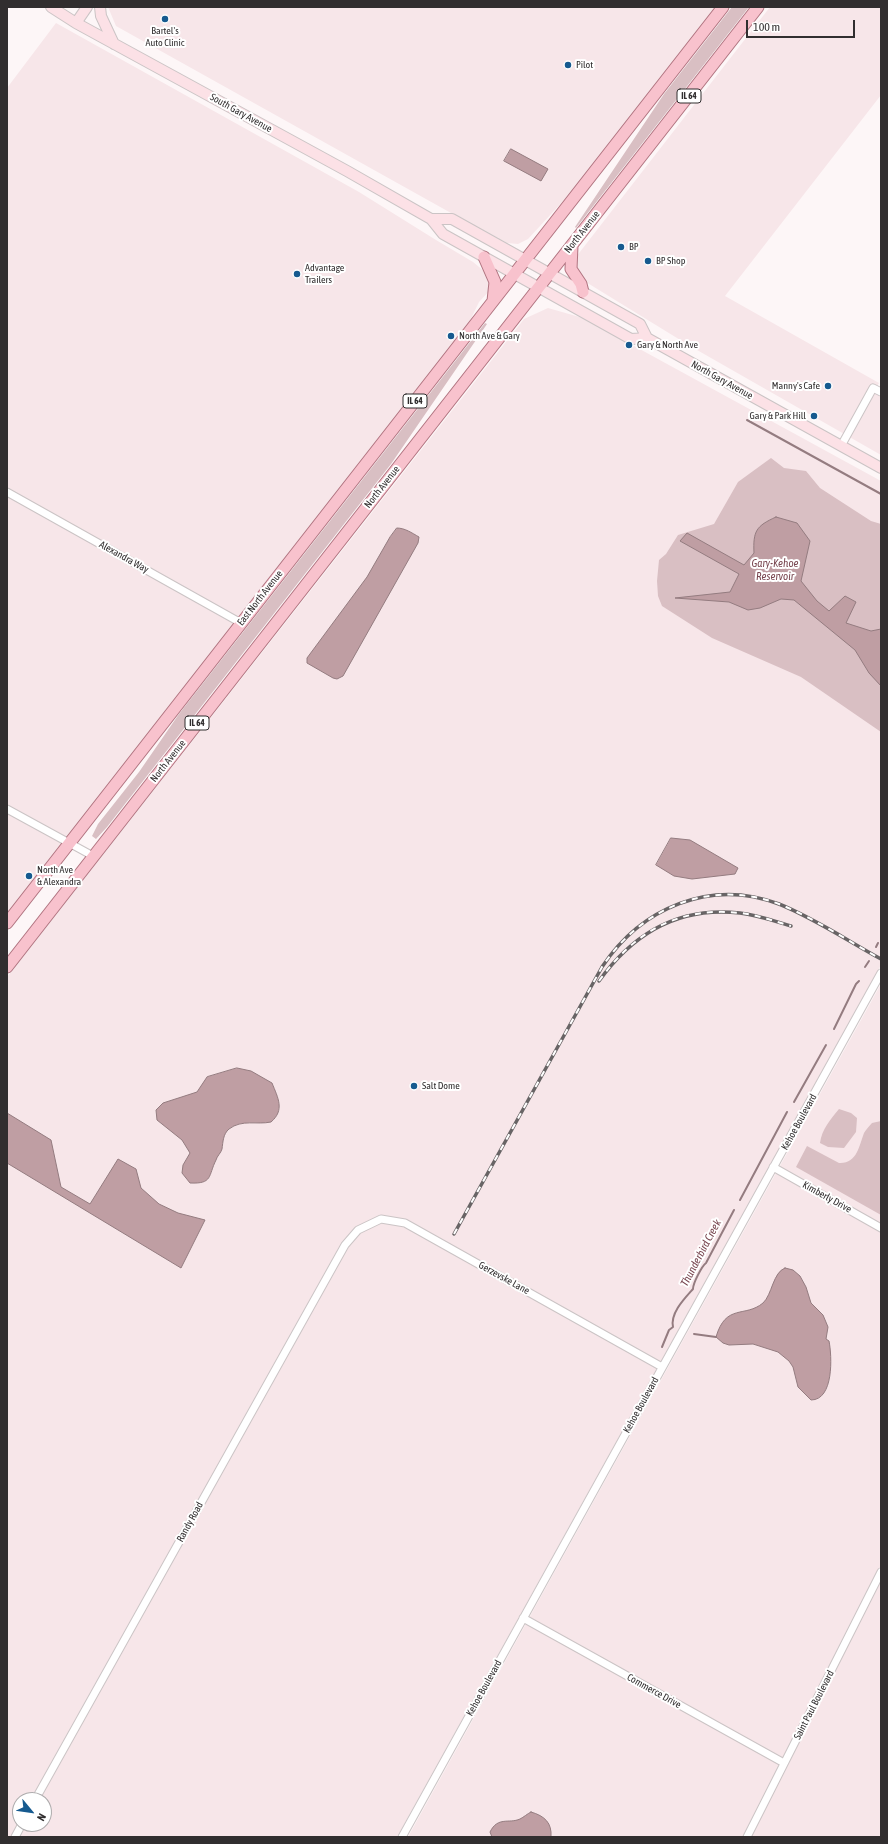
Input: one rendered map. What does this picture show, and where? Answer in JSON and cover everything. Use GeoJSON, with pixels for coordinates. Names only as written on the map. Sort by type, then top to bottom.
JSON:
{"type":"FeatureCollection","features":[{"type":"Feature","properties":{"kind":"main road","name":"South Gary Avenue"},"geometry":{"type":"LineString","coordinates":[[51,7],[76,23],[347,171],[431,219],[442,234],[515,274]]}},
{"type":"Feature","properties":{"kind":"main road"},"geometry":{"type":"LineString","coordinates":[[76,23],[87,7]]}},
{"type":"Feature","properties":{"kind":"main road"},"geometry":{"type":"LineString","coordinates":[[100,7],[101,16],[114,44]]}},
{"type":"Feature","properties":{"kind":"main road","name":"IL 64"},"geometry":{"type":"LineString","coordinates":[[515,274],[723,7]]}},
{"type":"Feature","properties":{"kind":"main road","name":"North Avenue"},"geometry":{"type":"LineString","coordinates":[[7,967],[758,7]]}},
{"type":"Feature","properties":{"kind":"main road","name":"South Gary Avenue"},"geometry":{"type":"LineString","coordinates":[[431,219],[452,219],[550,273]]}},
{"type":"Feature","properties":{"kind":"main road"},"geometry":{"type":"LineString","coordinates":[[572,245],[571,269],[581,284],[583,292]]}},
{"type":"Feature","properties":{"kind":"main road"},"geometry":{"type":"LineString","coordinates":[[484,257],[494,282],[493,301]]}},
{"type":"Feature","properties":{"kind":"main road","name":"North Gary Avenue"},"geometry":{"type":"LineString","coordinates":[[550,273],[640,324],[647,338]]}},
{"type":"Feature","properties":{"kind":"main road","name":"North Gary Avenue"},"geometry":{"type":"LineString","coordinates":[[515,274],[631,339],[647,338],[881,468]]}},
{"type":"Feature","properties":{"kind":"main road","name":"East North Avenue"},"geometry":{"type":"LineString","coordinates":[[7,923],[515,274]]}},
{"type":"Feature","properties":{"kind":"street"},"geometry":{"type":"LineString","coordinates":[[841,446],[873,388],[881,392]]}},
{"type":"Feature","properties":{"kind":"street","name":"Alexandra Way"},"geometry":{"type":"LineString","coordinates":[[7,492],[241,623]]}},
{"type":"Feature","properties":{"kind":"street"},"geometry":{"type":"LineString","coordinates":[[7,809],[70,842],[93,856]]}},
{"type":"Feature","properties":{"kind":"street","name":"Kehoe Boulevard"},"geometry":{"type":"LineString","coordinates":[[402,1837],[881,973]]}},
{"type":"Feature","properties":{"kind":"street","name":"Kimberly Drive"},"geometry":{"type":"LineString","coordinates":[[773,1167],[881,1228]]}},
{"type":"Feature","properties":{"kind":"street","name":"Gerzevske Lane"},"geometry":{"type":"LineString","coordinates":[[345,1245],[358,1230],[381,1220],[404,1223],[662,1367]]}},
{"type":"Feature","properties":{"kind":"street","name":"Randy Road"},"geometry":{"type":"LineString","coordinates":[[39,1792],[345,1245]]}},
{"type":"Feature","properties":{"kind":"street","name":"Saint Paul Boulevard"},"geometry":{"type":"LineString","coordinates":[[747,1837],[881,1572]]}},
{"type":"Feature","properties":{"kind":"street","name":"Commerce Drive"},"geometry":{"type":"LineString","coordinates":[[523,1618],[784,1763]]}},
{"type":"Feature","properties":{"kind":"shaded area"},"geometry":{"type":"Polygon","coordinates":[[[108,7],[716,7],[589,173],[528,239],[518,244],[507,243],[451,213],[116,26],[108,7]]]}},
{"type":"Feature","properties":{"kind":"shaded area"},"geometry":{"type":"Polygon","coordinates":[[[732,7],[749,7],[576,228],[575,227],[664,94],[732,7]]]}},
{"type":"Feature","properties":{"kind":"shaded area"},"geometry":{"type":"Polygon","coordinates":[[[770,7],[881,7],[881,95],[725,296],[879,383],[877,386],[881,388],[881,455],[690,346],[581,279],[576,273],[576,257],[770,7]]]}},
{"type":"Feature","properties":{"kind":"shaded area"},"geometry":{"type":"Polygon","coordinates":[[[56,23],[359,192],[473,262],[484,271],[492,288],[479,302],[465,331],[7,915],[7,88],[56,23]]]}},
{"type":"Feature","properties":{"kind":"shaded area"},"geometry":{"type":"Polygon","coordinates":[[[548,308],[583,318],[881,481],[881,965],[397,1837],[7,1837],[7,977],[524,319],[548,308]]]}},
{"type":"Feature","properties":{"kind":"shaded area"},"geometry":{"type":"Polygon","coordinates":[[[485,323],[487,324],[391,464],[107,827],[96,839],[92,836],[98,824],[139,772],[179,714],[485,323]]]}},
{"type":"Feature","properties":{"kind":"shaded area"},"geometry":{"type":"Polygon","coordinates":[[[771,458],[784,468],[806,471],[820,488],[871,521],[881,524],[881,732],[801,677],[712,638],[662,606],[658,596],[657,581],[659,560],[666,554],[678,535],[714,524],[738,482],[771,458]]]}},
{"type":"Feature","properties":{"kind":"shaded area"},"geometry":{"type":"Polygon","coordinates":[[[881,984],[881,1837],[408,1837],[575,1535],[881,984]]]}},
{"type":"Feature","properties":{"kind":"shaded area"},"geometry":{"type":"Polygon","coordinates":[[[839,1109],[851,1113],[857,1118],[856,1132],[844,1148],[828,1147],[820,1143],[821,1138],[827,1125],[839,1109]]]}},
{"type":"Feature","properties":{"kind":"shaded area"},"geometry":{"type":"Polygon","coordinates":[[[881,1121],[881,1215],[796,1167],[807,1146],[839,1163],[850,1161],[859,1148],[864,1133],[872,1123],[881,1121]]]}},
{"type":"Feature","properties":{"kind":"water"},"geometry":{"type":"Polygon","coordinates":[[[511,149],[548,169],[541,181],[504,161],[511,149]]]}},
{"type":"Feature","properties":{"kind":"water","name":"Gary-Kehoe Reservoir"},"geometry":{"type":"Polygon","coordinates":[[[776,517],[797,523],[810,541],[801,581],[817,601],[829,611],[845,596],[856,602],[846,623],[871,631],[881,629],[881,686],[869,673],[855,650],[794,600],[781,599],[760,608],[748,610],[729,602],[675,598],[730,592],[739,574],[680,541],[687,533],[744,565],[754,553],[754,539],[757,530],[764,523],[776,517]]]}},
{"type":"Feature","properties":{"kind":"water"},"geometry":{"type":"Polygon","coordinates":[[[397,528],[406,530],[419,537],[418,543],[343,676],[337,679],[333,678],[307,663],[307,658],[367,577],[390,537],[397,528]]]}},
{"type":"Feature","properties":{"kind":"water"},"geometry":{"type":"Polygon","coordinates":[[[671,838],[690,840],[738,868],[735,874],[692,879],[674,876],[656,865],[671,838]]]}},
{"type":"Feature","properties":{"kind":"water"},"geometry":{"type":"Polygon","coordinates":[[[237,1068],[251,1071],[272,1083],[279,1104],[278,1113],[271,1122],[244,1123],[229,1129],[224,1136],[221,1150],[209,1178],[203,1182],[190,1183],[182,1173],[183,1165],[190,1153],[182,1140],[157,1120],[156,1110],[163,1103],[197,1092],[207,1077],[237,1068]]]}},
{"type":"Feature","properties":{"kind":"water"},"geometry":{"type":"Polygon","coordinates":[[[7,1113],[51,1140],[61,1187],[90,1204],[118,1159],[136,1169],[141,1188],[159,1204],[178,1213],[205,1220],[181,1268],[7,1163],[7,1113]]]}},
{"type":"Feature","properties":{"kind":"water"},"geometry":{"type":"Polygon","coordinates":[[[785,1268],[793,1270],[800,1276],[806,1287],[811,1303],[823,1315],[828,1327],[826,1339],[829,1341],[831,1366],[828,1385],[824,1393],[818,1398],[811,1400],[798,1387],[793,1367],[789,1361],[778,1352],[753,1344],[729,1345],[723,1343],[716,1337],[720,1326],[725,1319],[731,1315],[749,1310],[763,1303],[769,1295],[778,1274],[785,1268]]]}},
{"type":"Feature","properties":{"kind":"water"},"geometry":{"type":"Polygon","coordinates":[[[531,1812],[547,1821],[551,1832],[551,1837],[492,1837],[490,1832],[493,1827],[500,1822],[520,1819],[531,1812]]]}},
{"type":"Feature","properties":{"kind":"waterway"},"geometry":{"type":"LineString","coordinates":[[747,420],[881,494]]}},
{"type":"Feature","properties":{"kind":"waterway","name":"Thunderbird Creek"},"geometry":{"type":"LineString","coordinates":[[876,947],[878,943]]}},
{"type":"Feature","properties":{"kind":"waterway","name":"Thunderbird Creek"},"geometry":{"type":"LineString","coordinates":[[865,967],[869,961]]}},
{"type":"Feature","properties":{"kind":"waterway","name":"Thunderbird Creek"},"geometry":{"type":"LineString","coordinates":[[834,1029],[856,984],[859,981]]}},
{"type":"Feature","properties":{"kind":"waterway","name":"Thunderbird Creek"},"geometry":{"type":"LineString","coordinates":[[794,1102],[826,1045]]}},
{"type":"Feature","properties":{"kind":"waterway","name":"Thunderbird Creek"},"geometry":{"type":"LineString","coordinates":[[740,1200],[787,1112]]}},
{"type":"Feature","properties":{"kind":"waterway","name":"Thunderbird Creek"},"geometry":{"type":"LineString","coordinates":[[662,1347],[669,1330],[673,1327],[676,1311],[682,1301],[693,1289],[694,1283],[702,1267],[706,1263],[734,1210]]}},
{"type":"Feature","properties":{"kind":"waterway"},"geometry":{"type":"LineString","coordinates":[[694,1334],[716,1337]]}},
{"type":"Feature","properties":{"kind":"railway"},"geometry":{"type":"LineString","coordinates":[[454,1234],[602,967],[618,946],[636,929],[657,914],[679,904],[703,897],[728,895],[753,897],[779,904],[792,910],[881,959]]}},
{"type":"Feature","properties":{"kind":"railway"},"geometry":{"type":"LineString","coordinates":[[599,981],[627,949],[643,936],[660,926],[678,919],[697,914],[718,912],[740,913],[791,926]]}},
{"type":"Feature","properties":{"kind":"place","name":"Bartel's Auto Clinic"},"geometry":{"type":"Point","coordinates":[165,19]}},
{"type":"Feature","properties":{"kind":"place","name":"Pilot"},"geometry":{"type":"Point","coordinates":[568,65]}},
{"type":"Feature","properties":{"kind":"place","name":"BP"},"geometry":{"type":"Point","coordinates":[621,247]}},
{"type":"Feature","properties":{"kind":"place","name":"BP Shop"},"geometry":{"type":"Point","coordinates":[648,261]}},
{"type":"Feature","properties":{"kind":"place","name":"Advantage Trailers"},"geometry":{"type":"Point","coordinates":[297,274]}},
{"type":"Feature","properties":{"kind":"place","name":"North Ave & Gary"},"geometry":{"type":"Point","coordinates":[451,336]}},
{"type":"Feature","properties":{"kind":"place","name":"Gary & North Ave"},"geometry":{"type":"Point","coordinates":[629,345]}},
{"type":"Feature","properties":{"kind":"place","name":"Manny's Cafe"},"geometry":{"type":"Point","coordinates":[828,386]}},
{"type":"Feature","properties":{"kind":"place","name":"Gary & Park Hill"},"geometry":{"type":"Point","coordinates":[814,416]}},
{"type":"Feature","properties":{"kind":"place","name":"North Ave & Alexandra"},"geometry":{"type":"Point","coordinates":[29,876]}},
{"type":"Feature","properties":{"kind":"place","name":"Salt Dome"},"geometry":{"type":"Point","coordinates":[414,1086]}}]}
